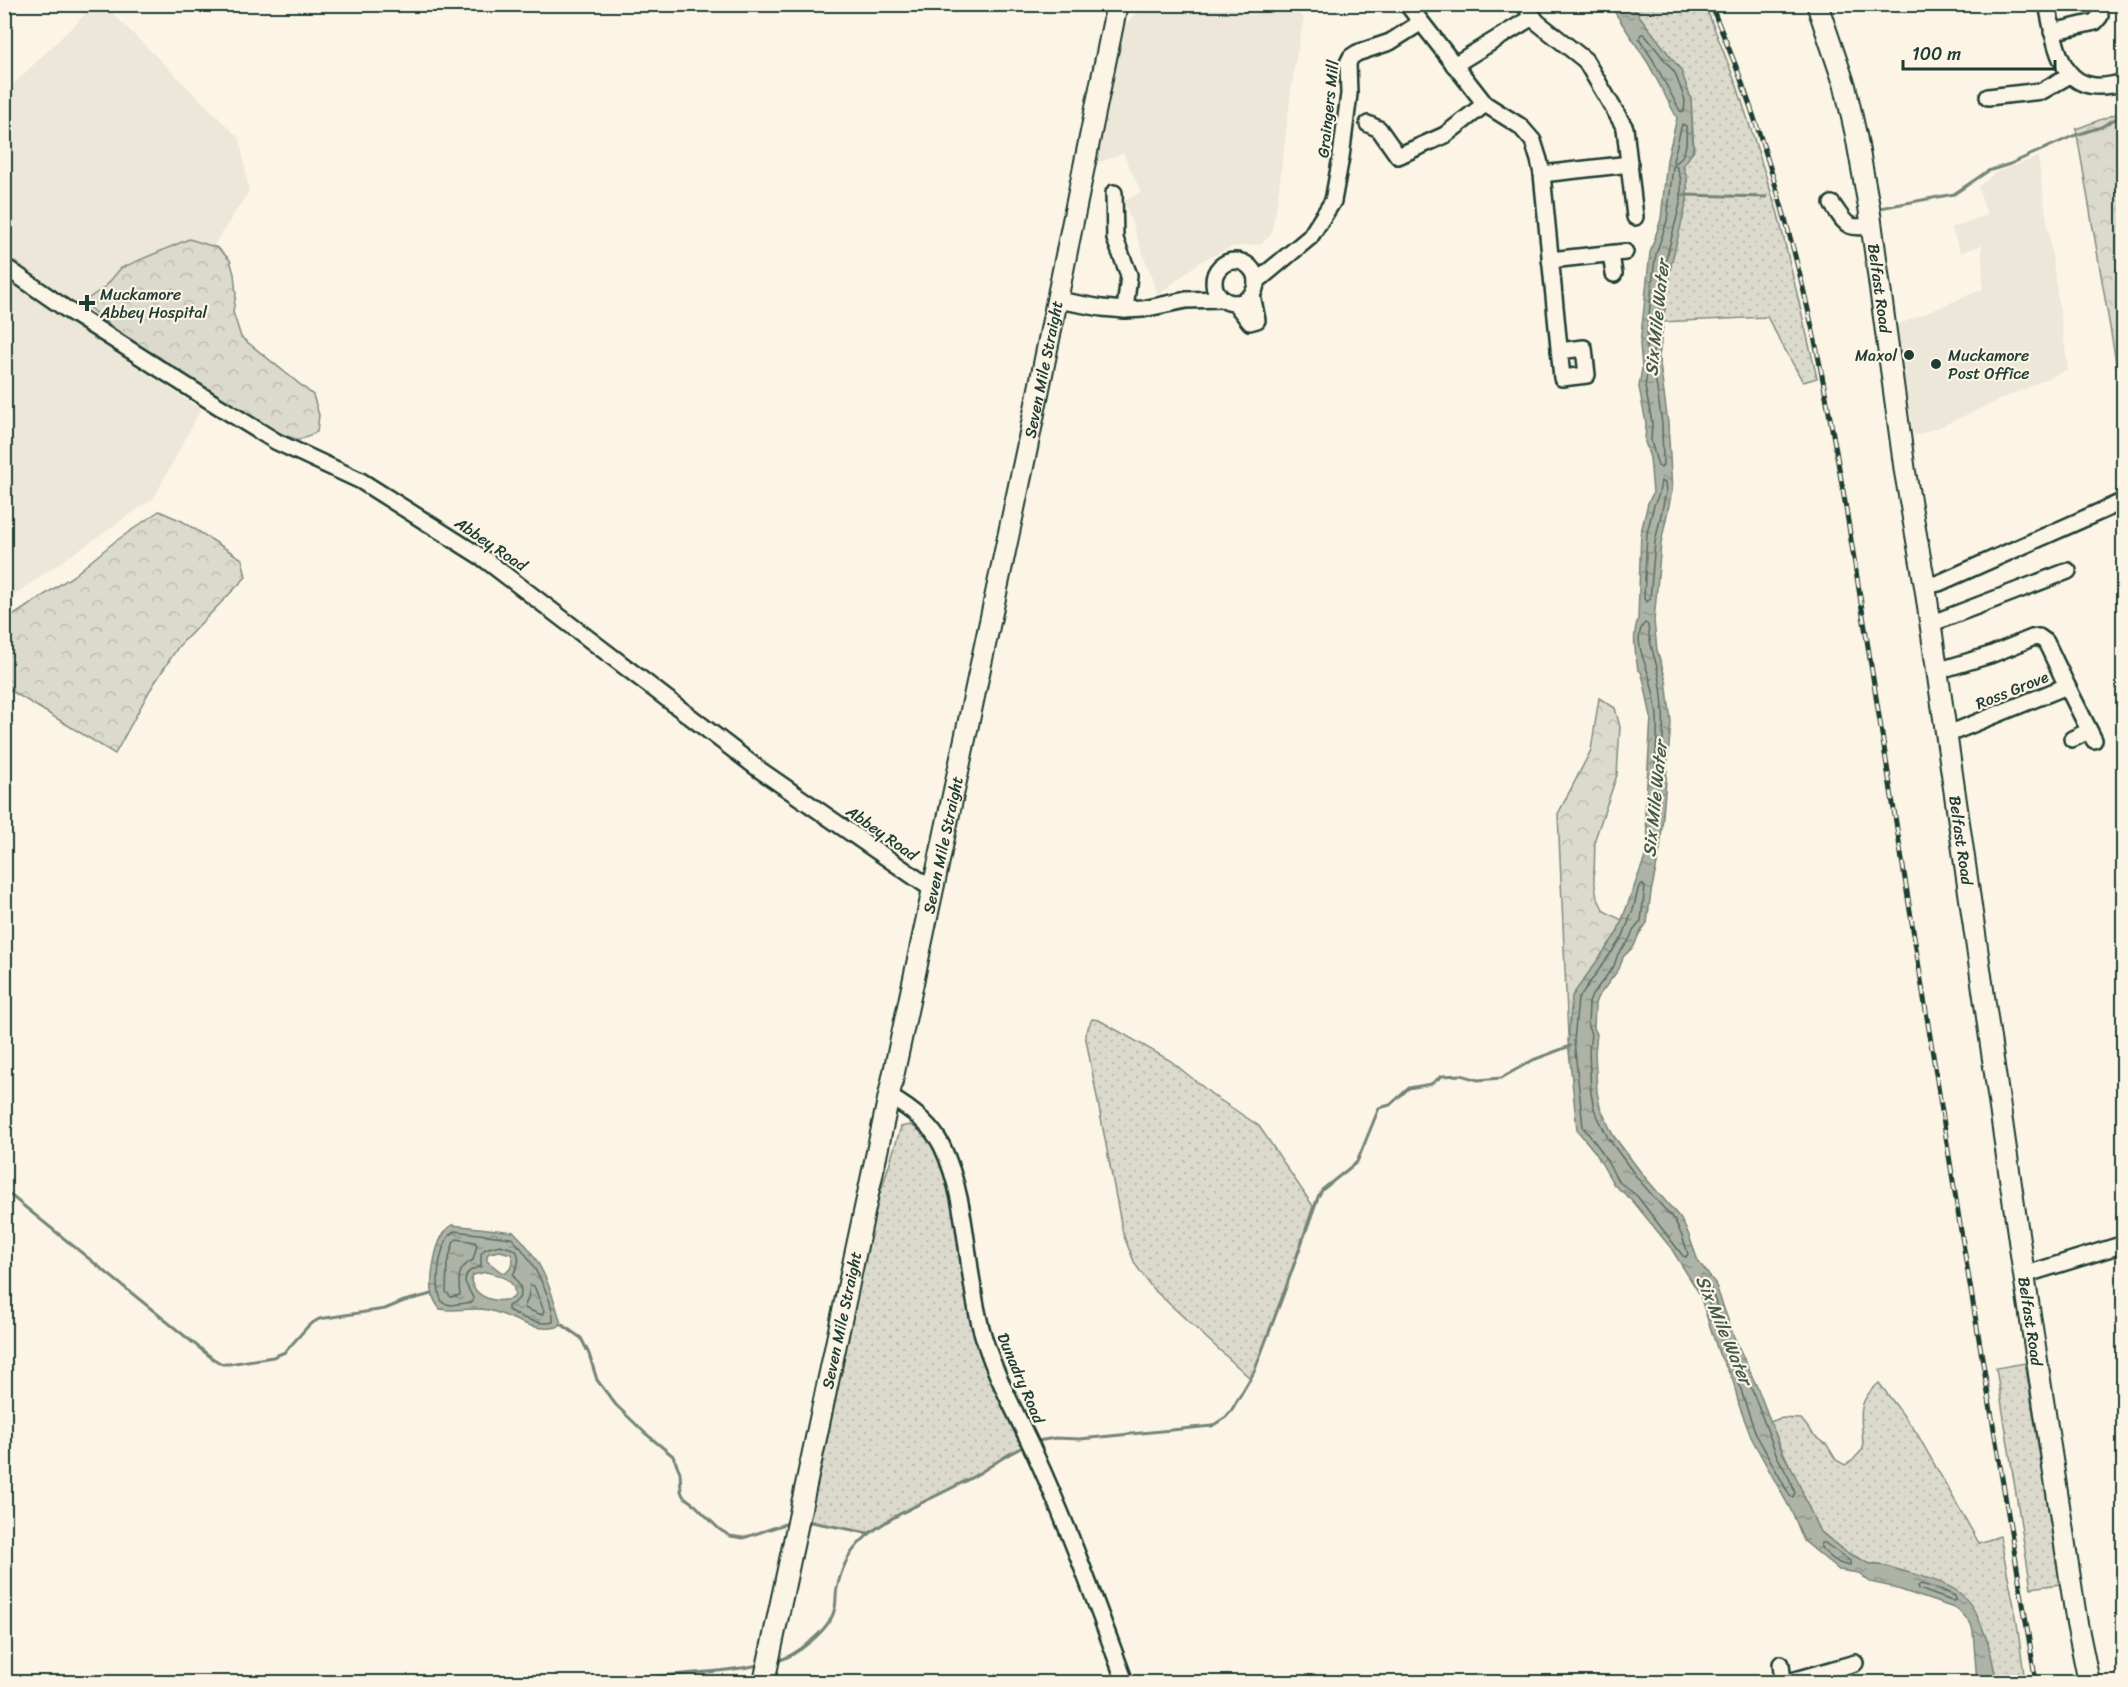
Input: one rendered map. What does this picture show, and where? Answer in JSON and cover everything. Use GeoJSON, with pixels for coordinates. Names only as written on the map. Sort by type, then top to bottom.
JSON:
{"type":"FeatureCollection","features":[{"type":"Feature","properties":{"kind":"main road","name":"Seven Mile Straight"},"geometry":{"type":"LineString","coordinates":[[764,1683],[934,888],[1117,4]]}},
{"type":"Feature","properties":{"kind":"main road","name":"Belfast Road"},"geometry":{"type":"LineString","coordinates":[[1816,4],[1845,86],[1856,135],[1871,226],[1905,472],[1925,586],[2024,1275],[2089,1683]]}},
{"type":"Feature","properties":{"kind":"street"},"geometry":{"type":"LineString","coordinates":[[1407,4],[1485,104],[1527,132],[1536,150],[1542,174],[1559,351]]}},
{"type":"Feature","properties":{"kind":"street"},"geometry":{"type":"LineString","coordinates":[[2047,4],[2060,59],[2070,75],[2082,83],[2096,86],[2124,82]]}},
{"type":"Feature","properties":{"kind":"street"},"geometry":{"type":"LineString","coordinates":[[2052,32],[2095,22],[2100,16],[2099,4]]}},
{"type":"Feature","properties":{"kind":"street"},"geometry":{"type":"LineString","coordinates":[[1454,65],[1528,11],[1578,54],[1593,72],[1626,132],[1635,217]]}},
{"type":"Feature","properties":{"kind":"street","name":"Graingers Mill"},"geometry":{"type":"LineString","coordinates":[[1254,289],[1315,230],[1330,207],[1336,191],[1349,94],[1350,57],[1390,42],[1420,23]]}},
{"type":"Feature","properties":{"kind":"street"},"geometry":{"type":"LineString","coordinates":[[1988,97],[2042,91],[2070,75]]}},
{"type":"Feature","properties":{"kind":"street"},"geometry":{"type":"LineString","coordinates":[[1368,124],[1379,129],[1398,156],[1445,135],[1485,104]]}},
{"type":"Feature","properties":{"kind":"street"},"geometry":{"type":"LineString","coordinates":[[1542,174],[1630,164]]}},
{"type":"Feature","properties":{"kind":"street"},"geometry":{"type":"LineString","coordinates":[[1114,193],[1115,241],[1129,278],[1125,310]]}},
{"type":"Feature","properties":{"kind":"street"},"geometry":{"type":"LineString","coordinates":[[1832,204],[1848,226],[1854,228],[1871,226]]}},
{"type":"Feature","properties":{"kind":"street","name":"Graingers Mill"},"geometry":{"type":"LineString","coordinates":[[1242,261],[1268,261],[1292,252]]}},
{"type":"Feature","properties":{"kind":"street"},"geometry":{"type":"LineString","coordinates":[[1550,260],[1618,253],[1614,274]]}},
{"type":"Feature","properties":{"kind":"street"},"geometry":{"type":"LineString","coordinates":[[1186,300],[1203,287],[1215,273],[1223,264],[1235,260],[1242,261],[1252,269],[1257,320],[1250,322],[1214,288],[1215,273]]}},
{"type":"Feature","properties":{"kind":"street","name":"Abbey Road"},"geometry":{"type":"LineString","coordinates":[[4,266],[69,311],[277,442],[361,481],[483,558],[760,770],[901,869],[934,888]]}},
{"type":"Feature","properties":{"kind":"street"},"geometry":{"type":"LineString","coordinates":[[1057,300],[1102,308],[1143,309],[1186,300],[1241,302],[1254,289]]}},
{"type":"Feature","properties":{"kind":"street"},"geometry":{"type":"LineString","coordinates":[[1925,586],[1939,583],[2124,501]]}},
{"type":"Feature","properties":{"kind":"street"},"geometry":{"type":"LineString","coordinates":[[1930,624],[2068,571]]}},
{"type":"Feature","properties":{"kind":"street"},"geometry":{"type":"LineString","coordinates":[[1937,671],[1990,655],[2032,638],[2039,638],[2046,642],[2067,686]]}},
{"type":"Feature","properties":{"kind":"street","name":"Ross Grove"},"geometry":{"type":"LineString","coordinates":[[1946,735],[2067,686],[2092,736],[2072,739]]}},
{"type":"Feature","properties":{"kind":"street","name":"Dunadry Road"},"geometry":{"type":"LineString","coordinates":[[890,1097],[926,1123],[946,1155],[959,1201],[975,1301],[988,1349],[1009,1403],[1035,1452],[1051,1490],[1125,1683]]}},
{"type":"Feature","properties":{"kind":"street"},"geometry":{"type":"LineString","coordinates":[[2024,1275],[2124,1244]]}},
{"type":"Feature","properties":{"kind":"street"},"geometry":{"type":"LineString","coordinates":[[1788,1683],[1855,1663]]}},
{"type":"Feature","properties":{"kind":"street"},"geometry":{"type":"LineString","coordinates":[[1781,1664],[1783,1683]]}},
{"type":"Feature","properties":{"kind":"shaded area"},"geometry":{"type":"Polygon","coordinates":[[[1146,4],[1286,5],[1304,18],[1294,68],[1271,235],[1261,244],[1232,247],[1201,261],[1158,295],[1124,201],[1141,192],[1123,153],[1098,163],[1122,29],[1146,4]]]}},
{"type":"Feature","properties":{"kind":"shaded area","name":"Muckamore Abbey Hospital"},"geometry":{"type":"Polygon","coordinates":[[[95,5],[104,5],[240,139],[249,191],[214,245],[126,360],[201,409],[154,498],[5,601],[4,93],[95,5]]]}},
{"type":"Feature","properties":{"kind":"shaded area"},"geometry":{"type":"Polygon","coordinates":[[[2038,157],[2068,369],[1944,425],[1914,436],[1895,326],[1983,289],[1982,245],[1961,253],[1951,228],[1987,215],[1978,187],[1998,171],[2038,157]]]}},
{"type":"Feature","properties":{"kind":"green space"},"geometry":{"type":"Polygon","coordinates":[[[1631,5],[1705,5],[1737,86],[1778,214],[1817,378],[1803,382],[1767,317],[1662,322],[1673,250],[1687,201],[1687,178],[1683,166],[1694,151],[1691,99],[1680,70],[1631,5]]]}},
{"type":"Feature","properties":{"kind":"green space"},"geometry":{"type":"Polygon","coordinates":[[[2123,111],[2123,403],[2076,129],[2123,111]]]}},
{"type":"Feature","properties":{"kind":"green space"},"geometry":{"type":"Polygon","coordinates":[[[189,239],[218,248],[230,260],[236,294],[233,312],[241,337],[313,395],[319,415],[317,432],[299,440],[253,420],[131,341],[83,302],[105,287],[121,268],[189,239]]]}},
{"type":"Feature","properties":{"kind":"green space"},"geometry":{"type":"Polygon","coordinates":[[[159,511],[182,521],[242,559],[246,577],[178,647],[150,690],[115,754],[5,687],[5,621],[73,576],[113,543],[159,511]]]}},
{"type":"Feature","properties":{"kind":"green space"},"geometry":{"type":"Polygon","coordinates":[[[1599,698],[1615,708],[1620,727],[1617,775],[1595,839],[1594,879],[1597,897],[1604,911],[1622,920],[1617,933],[1572,998],[1571,1025],[1568,1036],[1558,814],[1591,750],[1599,698]]]}},
{"type":"Feature","properties":{"kind":"green space"},"geometry":{"type":"Polygon","coordinates":[[[1092,1019],[1099,1020],[1171,1061],[1214,1096],[1259,1126],[1313,1206],[1285,1290],[1251,1379],[1152,1288],[1135,1264],[1123,1234],[1085,1034],[1092,1019]]]}},
{"type":"Feature","properties":{"kind":"green space"},"geometry":{"type":"Polygon","coordinates":[[[910,1125],[930,1138],[947,1172],[999,1393],[1022,1448],[868,1533],[808,1522],[822,1465],[873,1216],[901,1127],[910,1125]]]}},
{"type":"Feature","properties":{"kind":"green space"},"geometry":{"type":"Polygon","coordinates":[[[2025,1363],[2060,1584],[2031,1588],[1996,1368],[2025,1363]]]}},
{"type":"Feature","properties":{"kind":"green space"},"geometry":{"type":"Polygon","coordinates":[[[1879,1383],[1916,1432],[1979,1543],[2000,1536],[2016,1616],[2025,1682],[1996,1682],[1988,1643],[1977,1616],[1908,1574],[1879,1564],[1870,1564],[1844,1551],[1820,1531],[1816,1524],[1770,1422],[1781,1418],[1801,1419],[1814,1435],[1827,1445],[1836,1460],[1845,1465],[1863,1449],[1861,1413],[1866,1398],[1879,1383]]]}},
{"type":"Feature","properties":{"kind":"water","name":"Six Mile Water"},"geometry":{"type":"Polygon","coordinates":[[[1610,5],[1631,5],[1681,70],[1691,99],[1693,146],[1692,153],[1683,166],[1687,178],[1687,201],[1670,269],[1659,357],[1668,423],[1672,491],[1661,543],[1654,621],[1657,650],[1666,680],[1671,722],[1660,850],[1647,923],[1634,946],[1623,957],[1619,969],[1595,1004],[1594,1028],[1597,1034],[1595,1052],[1600,1107],[1613,1135],[1680,1218],[1698,1261],[1715,1283],[1734,1337],[1758,1389],[1783,1454],[1820,1531],[1844,1551],[1870,1564],[1879,1564],[1920,1576],[1957,1591],[1973,1608],[1979,1620],[1989,1646],[1996,1682],[1977,1682],[1973,1631],[1971,1624],[1957,1609],[1889,1586],[1870,1582],[1859,1573],[1839,1570],[1804,1541],[1793,1514],[1751,1437],[1739,1405],[1733,1380],[1719,1354],[1699,1293],[1671,1248],[1632,1200],[1614,1185],[1595,1152],[1577,1130],[1568,1041],[1572,996],[1617,933],[1649,842],[1645,815],[1651,717],[1644,682],[1638,669],[1635,644],[1641,532],[1648,503],[1653,493],[1650,458],[1645,442],[1646,423],[1639,387],[1642,368],[1640,344],[1650,253],[1661,219],[1667,160],[1677,118],[1648,63],[1610,5]]]}},
{"type":"Feature","properties":{"kind":"water"},"geometry":{"type":"Polygon","coordinates":[[[452,1225],[514,1232],[531,1252],[544,1274],[561,1324],[557,1327],[539,1328],[488,1310],[440,1309],[433,1298],[432,1279],[437,1247],[446,1230],[452,1225]],[[500,1251],[489,1253],[487,1261],[501,1272],[506,1273],[513,1260],[511,1254],[500,1251]],[[486,1272],[473,1275],[471,1281],[477,1292],[494,1300],[513,1298],[514,1289],[509,1281],[486,1272]]]}},
{"type":"Feature","properties":{"kind":"waterway"},"geometry":{"type":"LineString","coordinates":[[1880,208],[1954,194],[1988,171],[2101,127],[2124,114]]}},
{"type":"Feature","properties":{"kind":"waterway"},"geometry":{"type":"LineString","coordinates":[[1684,195],[1766,197]]}},
{"type":"Feature","properties":{"kind":"waterway"},"geometry":{"type":"LineString","coordinates":[[1037,1441],[1212,1426],[1226,1417],[1254,1372],[1318,1197],[1322,1190],[1357,1162],[1379,1108],[1390,1105],[1409,1088],[1431,1084],[1442,1076],[1461,1075],[1478,1080],[1501,1078],[1533,1060],[1570,1046]]}},
{"type":"Feature","properties":{"kind":"waterway"},"geometry":{"type":"LineString","coordinates":[[4,1190],[222,1364],[273,1357],[285,1352],[309,1325],[319,1319],[385,1309],[404,1301],[432,1294]]}},
{"type":"Feature","properties":{"kind":"waterway"},"geometry":{"type":"LineString","coordinates":[[561,1324],[581,1338],[597,1380],[616,1405],[673,1456],[680,1472],[683,1496],[719,1529],[730,1536],[743,1538],[791,1522]]}},
{"type":"Feature","properties":{"kind":"waterway"},"geometry":{"type":"LineString","coordinates":[[777,1661],[802,1648],[826,1626],[835,1608],[836,1591],[846,1562],[859,1544],[872,1532],[888,1520],[960,1484],[1023,1447]]}},
{"type":"Feature","properties":{"kind":"waterway"},"geometry":{"type":"LineString","coordinates":[[806,1521],[868,1533]]}},
{"type":"Feature","properties":{"kind":"waterway"},"geometry":{"type":"LineString","coordinates":[[620,1682],[758,1665]]}},
{"type":"Feature","properties":{"kind":"waterway"},"geometry":{"type":"LineString","coordinates":[[592,1682],[606,1682]]}},
{"type":"Feature","properties":{"kind":"railway"},"geometry":{"type":"LineString","coordinates":[[1711,4],[1740,77],[1779,196],[1803,288],[1824,387],[1845,502],[1961,1231],[2036,1682]]}},
{"type":"Feature","properties":{"kind":"place","name":"Muckamore Abbey Hospital"},"geometry":{"type":"Point","coordinates":[87,303]}},
{"type":"Feature","properties":{"kind":"place","name":"Maxol"},"geometry":{"type":"Point","coordinates":[1909,355]}},
{"type":"Feature","properties":{"kind":"place","name":"Muckamore Post Office"},"geometry":{"type":"Point","coordinates":[1936,364]}}]}
